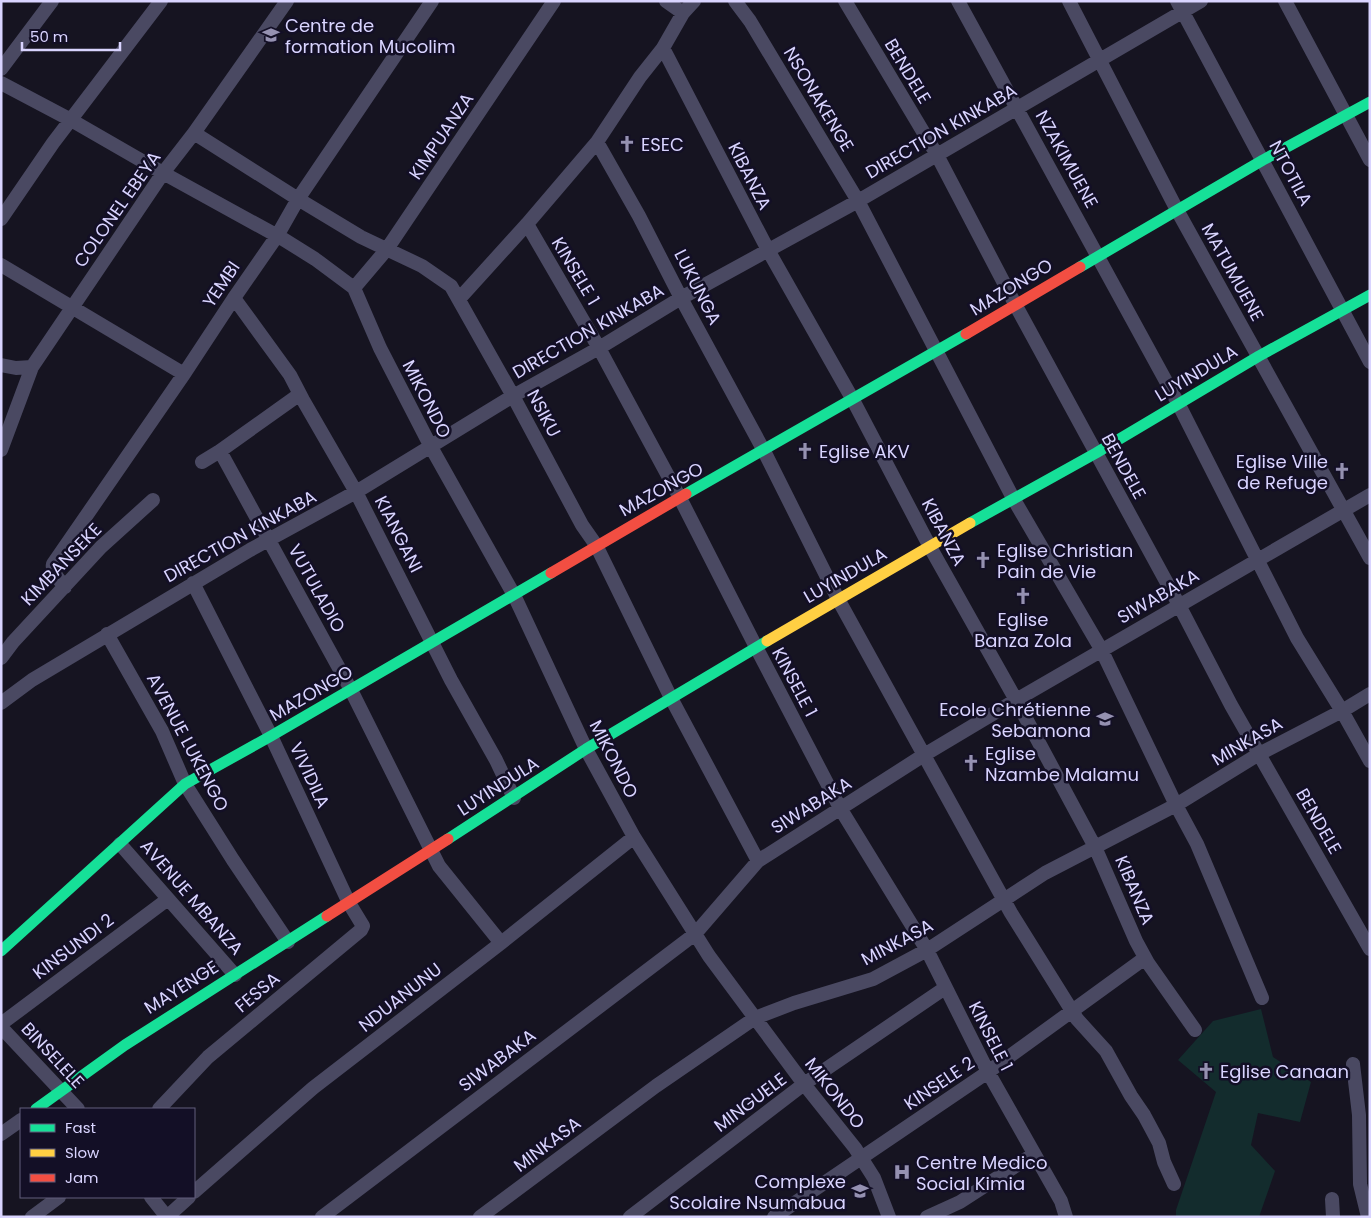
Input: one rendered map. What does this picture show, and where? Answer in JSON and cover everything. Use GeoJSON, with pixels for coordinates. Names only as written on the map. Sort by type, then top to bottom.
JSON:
{"type":"FeatureCollection","features":[{"type":"Feature","properties":{"kind":"street"},"geometry":{"type":"LineString","coordinates":[[1,69],[52,1]]}},
{"type":"Feature","properties":{"kind":"street"},"geometry":{"type":"LineString","coordinates":[[1,218],[71,120],[161,1]]}},
{"type":"Feature","properties":{"kind":"street","name":"COLONEL EBEYA"},"geometry":{"type":"LineString","coordinates":[[1,450],[32,367],[163,173],[194,133],[287,1]]}},
{"type":"Feature","properties":{"kind":"street","name":"YEMBI"},"geometry":{"type":"LineString","coordinates":[[65,587],[54,573],[53,564],[277,236],[298,199],[432,1]]}},
{"type":"Feature","properties":{"kind":"street","name":"KIMPUANZA"},"geometry":{"type":"LineString","coordinates":[[354,288],[387,249],[554,1]]}},
{"type":"Feature","properties":{"kind":"street"},"geometry":{"type":"LineString","coordinates":[[666,1],[683,13]]}},
{"type":"Feature","properties":{"kind":"street"},"geometry":{"type":"LineString","coordinates":[[459,299],[527,224],[597,142],[640,77],[663,48],[683,13],[694,1]]}},
{"type":"Feature","properties":{"kind":"street","name":"NSONAKENGE"},"geometry":{"type":"LineString","coordinates":[[735,1],[750,21],[858,201],[1013,498],[1101,650],[1176,805],[1197,844],[1262,998]]}},
{"type":"Feature","properties":{"kind":"street","name":"BENDELE"},"geometry":{"type":"LineString","coordinates":[[845,1],[937,155],[1231,705],[1370,949]]}},
{"type":"Feature","properties":{"kind":"street","name":"NZAKIMUENE"},"geometry":{"type":"LineString","coordinates":[[958,1],[1179,405],[1297,638],[1370,761]]}},
{"type":"Feature","properties":{"kind":"street","name":"MATUMUENE"},"geometry":{"type":"LineString","coordinates":[[1069,1],[1177,210],[1370,558]]}},
{"type":"Feature","properties":{"kind":"street","name":"DIRECTION KINKABA"},"geometry":{"type":"LineString","coordinates":[[1,703],[32,680],[193,583],[356,492],[513,396],[599,348],[681,298],[858,201],[1018,108],[1099,60],[1180,7],[1201,1]]}},
{"type":"Feature","properties":{"kind":"street"},"geometry":{"type":"LineString","coordinates":[[1285,1],[1370,160]]}},
{"type":"Feature","properties":{"kind":"street","name":"NTOTILA"},"geometry":{"type":"LineString","coordinates":[[1180,7],[1370,362]]}},
{"type":"Feature","properties":{"kind":"street","name":"KIBANZA"},"geometry":{"type":"LineString","coordinates":[[663,48],[768,250],[853,400],[930,547],[1016,700],[1095,847],[1136,940],[1146,958],[1196,1030]]}},
{"type":"Feature","properties":{"kind":"street"},"geometry":{"type":"LineString","coordinates":[[1,83],[71,120],[277,236],[315,259],[354,288]]}},
{"type":"Feature","properties":{"kind":"street","name":"MAZONGO"},"geometry":{"type":"LineString","coordinates":[[1,951],[184,784],[351,690],[596,545],[936,352],[1263,160],[1370,102]]}},
{"type":"Feature","properties":{"kind":"street","name":"NSIKU"},"geometry":{"type":"LineString","coordinates":[[194,133],[361,237],[422,266],[451,286],[582,525],[596,545],[671,698],[758,861]]}},
{"type":"Feature","properties":{"kind":"street","name":"LUKUNGA"},"geometry":{"type":"LineString","coordinates":[[597,142],[639,216],[764,451],[838,599],[924,755],[1004,899],[1077,1019],[1106,1051],[1144,1115],[1159,1143],[1164,1162],[1174,1184]]}},
{"type":"Feature","properties":{"kind":"street","name":"KINSELE 1"},"geometry":{"type":"LineString","coordinates":[[527,224],[599,348],[680,498],[840,808],[927,950],[988,1072],[1061,1201],[1066,1217]]}},
{"type":"Feature","properties":{"kind":"street"},"geometry":{"type":"LineString","coordinates":[[1,266],[184,374]]}},
{"type":"Feature","properties":{"kind":"street","name":"MIKONDO"},"geometry":{"type":"LineString","coordinates":[[354,288],[380,348],[431,447],[514,595],[586,749],[634,837],[695,934],[804,1084],[862,1158],[874,1178],[889,1217]]}},
{"type":"Feature","properties":{"kind":"street","name":"LUYINDULA"},"geometry":{"type":"LineString","coordinates":[[349,903],[514,798],[586,749],[756,647],[1013,498],[1179,405],[1259,356],[1370,295]]}},
{"type":"Feature","properties":{"kind":"street","name":"KIANGANI"},"geometry":{"type":"LineString","coordinates":[[234,298],[290,375],[356,492],[451,680],[496,760],[514,798]]}},
{"type":"Feature","properties":{"kind":"street"},"geometry":{"type":"LineString","coordinates":[[1,365],[16,368],[32,367]]}},
{"type":"Feature","properties":{"kind":"street"},"geometry":{"type":"LineString","coordinates":[[202,462],[300,394]]}},
{"type":"Feature","properties":{"kind":"street","name":"VUTULADIO"},"geometry":{"type":"LineString","coordinates":[[220,451],[351,690],[439,866],[501,943]]}},
{"type":"Feature","properties":{"kind":"street","name":"SIWABAKA"},"geometry":{"type":"LineString","coordinates":[[322,1217],[695,934],[758,861],[924,755],[1101,650],[1370,495]]}},
{"type":"Feature","properties":{"kind":"street","name":"KIMBANSEKE"},"geometry":{"type":"LineString","coordinates":[[1,658],[13,642],[102,547],[153,500]]}},
{"type":"Feature","properties":{"kind":"street","name":"VIVIDILA"},"geometry":{"type":"LineString","coordinates":[[193,583],[271,736],[349,903]]}},
{"type":"Feature","properties":{"kind":"street","name":"AVENUE LUKENGO"},"geometry":{"type":"LineString","coordinates":[[106,634],[162,731],[184,784],[288,942]]}},
{"type":"Feature","properties":{"kind":"street","name":"MINKASA"},"geometry":{"type":"LineString","coordinates":[[480,1217],[656,1086],[755,1018],[794,1003],[873,979],[927,950],[1045,873],[1176,805],[1259,754],[1342,711],[1370,694]]}},
{"type":"Feature","properties":{"kind":"street","name":"NDUANUNU"},"geometry":{"type":"LineString","coordinates":[[195,1191],[314,1088],[634,837]]}},
{"type":"Feature","properties":{"kind":"street","name":"AVENUE MBANZA"},"geometry":{"type":"LineString","coordinates":[[120,844],[235,975]]}},
{"type":"Feature","properties":{"kind":"street","name":"KINSUNDI 2"},"geometry":{"type":"LineString","coordinates":[[1,1026],[168,899]]}},
{"type":"Feature","properties":{"kind":"street","name":"MAYENGE"},"geometry":{"type":"LineString","coordinates":[[37,1108],[125,1045],[349,903]]}},
{"type":"Feature","properties":{"kind":"street","name":"FESSA"},"geometry":{"type":"LineString","coordinates":[[160,1108],[208,1057],[361,930],[362,923],[349,903]]}},
{"type":"Feature","properties":{"kind":"street","name":"KINSELE 2"},"geometry":{"type":"LineString","coordinates":[[774,1217],[988,1072],[1146,958]]}},
{"type":"Feature","properties":{"kind":"street","name":"MINGUELE"},"geometry":{"type":"LineString","coordinates":[[630,1217],[804,1084],[946,988]]}},
{"type":"Feature","properties":{"kind":"street","name":"BINSELELE"},"geometry":{"type":"LineString","coordinates":[[1,1026],[77,1108]]}},
{"type":"Feature","properties":{"kind":"street"},"geometry":{"type":"LineString","coordinates":[[1353,1064],[1359,1115],[1360,1184],[1368,1217]]}},
{"type":"Feature","properties":{"kind":"street"},"geometry":{"type":"LineString","coordinates":[[1,1134],[20,1121]]}},
{"type":"Feature","properties":{"kind":"street"},"geometry":{"type":"LineString","coordinates":[[927,1217],[960,1202],[1034,1154]]}},
{"type":"Feature","properties":{"kind":"street"},"geometry":{"type":"LineString","coordinates":[[32,1217],[58,1198]]}},
{"type":"Feature","properties":{"kind":"street"},"geometry":{"type":"LineString","coordinates":[[152,1198],[167,1217],[188,1198]]}},
{"type":"Feature","properties":{"kind":"street"},"geometry":{"type":"LineString","coordinates":[[1332,1199],[1333,1217]]}},
{"type":"Feature","properties":{"kind":"green space"},"geometry":{"type":"Polygon","coordinates":[[[1261,1009],[1273,1057],[1311,1082],[1300,1122],[1258,1113],[1251,1145],[1275,1171],[1259,1217],[1176,1217],[1176,1210],[1216,1092],[1178,1060],[1213,1021],[1261,1009]]]}},
{"type":"Feature","properties":{"kind":"traffic: fast"},"geometry":{"type":"LineString","coordinates":[[1080,267],[1263,160],[1370,102]]}},
{"type":"Feature","properties":{"kind":"traffic: fast"},"geometry":{"type":"LineString","coordinates":[[970,523],[1096,453],[1259,356],[1370,295]]}},
{"type":"Feature","properties":{"kind":"traffic: fast"},"geometry":{"type":"LineString","coordinates":[[686,494],[966,334]]}},
{"type":"Feature","properties":{"kind":"traffic: fast"},"geometry":{"type":"LineString","coordinates":[[1,951],[185,784],[551,573]]}},
{"type":"Feature","properties":{"kind":"traffic: fast"},"geometry":{"type":"LineString","coordinates":[[448,839],[586,749],[767,641]]}},
{"type":"Feature","properties":{"kind":"traffic: fast"},"geometry":{"type":"LineString","coordinates":[[37,1108],[125,1045],[327,916]]}},
{"type":"Feature","properties":{"kind":"traffic: slow"},"geometry":{"type":"LineString","coordinates":[[767,641],[970,523]]}},
{"type":"Feature","properties":{"kind":"traffic: jam"},"geometry":{"type":"LineString","coordinates":[[966,334],[1080,267]]}},
{"type":"Feature","properties":{"kind":"traffic: jam"},"geometry":{"type":"LineString","coordinates":[[551,573],[686,494]]}},
{"type":"Feature","properties":{"kind":"traffic: jam"},"geometry":{"type":"LineString","coordinates":[[327,916],[448,839]]}},
{"type":"Feature","properties":{"kind":"place","name":"Centre de formation Mucolim"},"geometry":{"type":"Point","coordinates":[271,35]}},
{"type":"Feature","properties":{"kind":"place","name":"ESEC"},"geometry":{"type":"Point","coordinates":[627,144]}},
{"type":"Feature","properties":{"kind":"place","name":"Eglise AKV"},"geometry":{"type":"Point","coordinates":[805,451]}},
{"type":"Feature","properties":{"kind":"place","name":"Eglise Ville de Refuge"},"geometry":{"type":"Point","coordinates":[1342,471]}},
{"type":"Feature","properties":{"kind":"place","name":"Eglise Christian Pain de Vie"},"geometry":{"type":"Point","coordinates":[983,560]}},
{"type":"Feature","properties":{"kind":"place","name":"Eglise Banza Zola"},"geometry":{"type":"Point","coordinates":[1023,596]}},
{"type":"Feature","properties":{"kind":"place","name":"Ecole Chrétienne Sebamona"},"geometry":{"type":"Point","coordinates":[1105,719]}},
{"type":"Feature","properties":{"kind":"place","name":"Eglise Nzambe Malamu"},"geometry":{"type":"Point","coordinates":[971,763]}},
{"type":"Feature","properties":{"kind":"place","name":"Eglise Canaan"},"geometry":{"type":"Point","coordinates":[1206,1071]}},
{"type":"Feature","properties":{"kind":"place","name":"Centre Medico Social Kimia"},"geometry":{"type":"Point","coordinates":[902,1172]}},
{"type":"Feature","properties":{"kind":"place","name":"Complexe Scolaire Nsumabua"},"geometry":{"type":"Point","coordinates":[860,1191]}}]}
